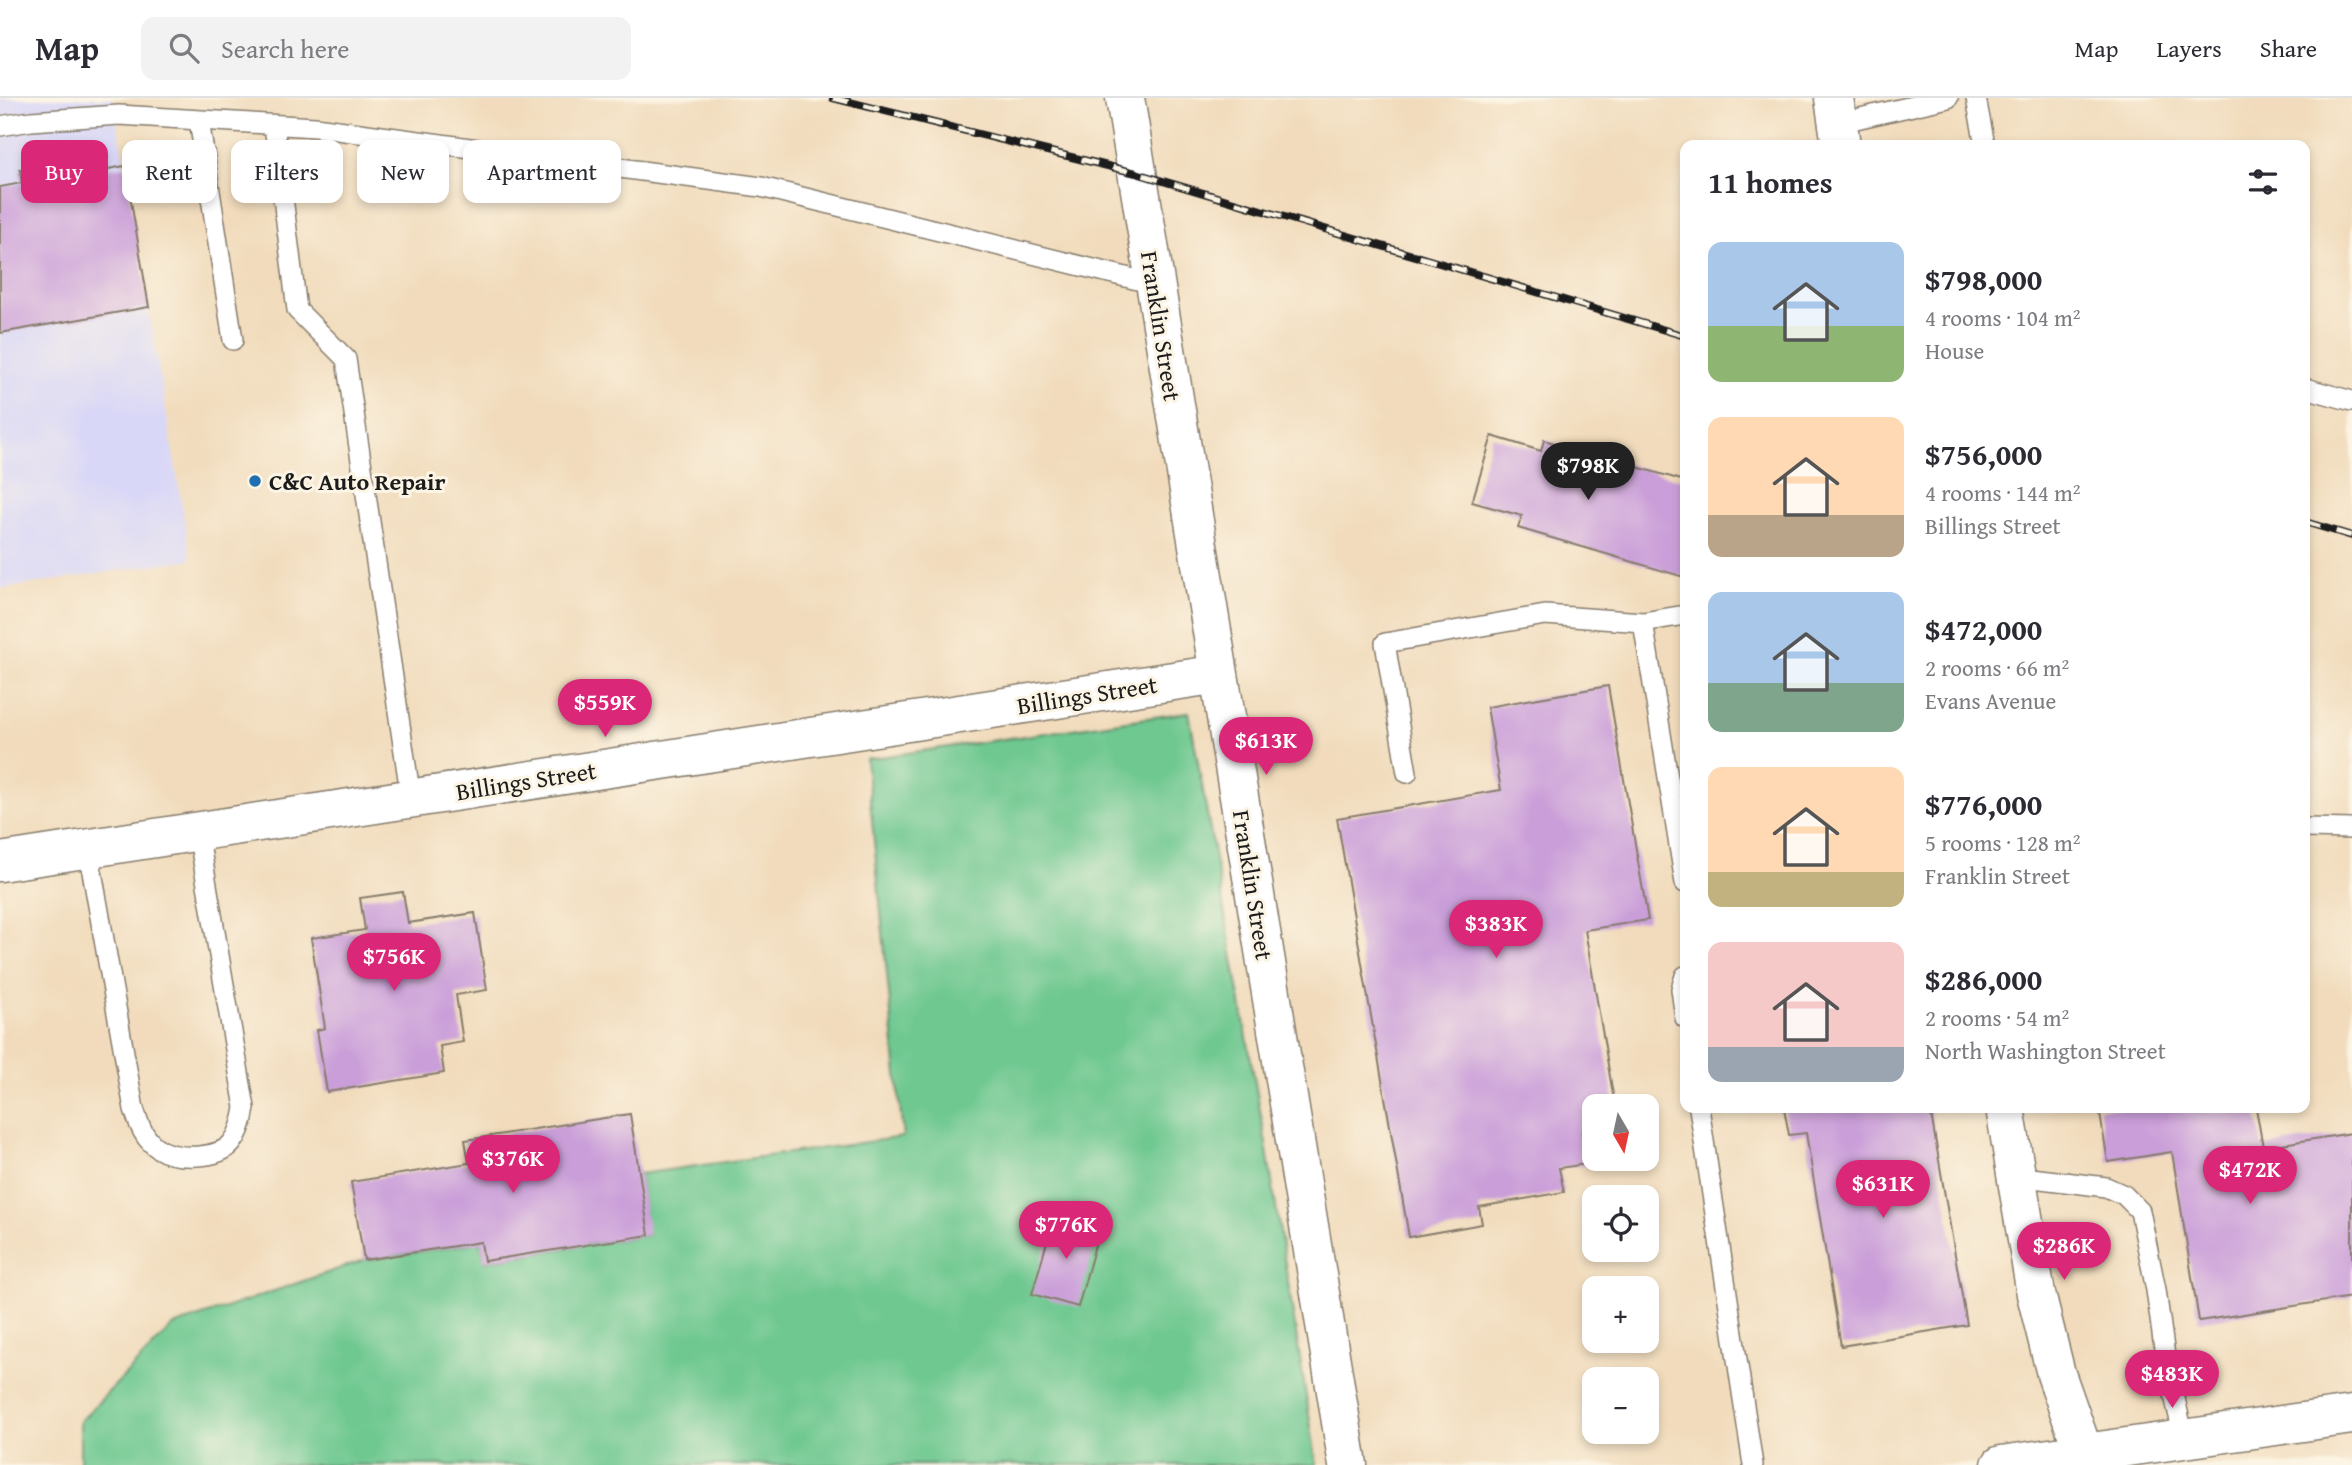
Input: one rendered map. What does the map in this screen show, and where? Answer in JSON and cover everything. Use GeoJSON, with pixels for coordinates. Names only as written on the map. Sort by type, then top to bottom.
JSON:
{"type":"FeatureCollection","features":[{"type":"Feature","properties":{"kind":"street","name":"Franklin Street"},"geometry":{"type":"LineString","coordinates":[[1125,98],[1348,1465]]}},
{"type":"Feature","properties":{"kind":"street","name":"Billings Street"},"geometry":{"type":"LineString","coordinates":[[0,862],[1219,674]]}},
{"type":"Feature","properties":{"kind":"street"},"geometry":{"type":"LineString","coordinates":[[2006,1113],[2036,1294],[2056,1374],[2086,1458]]}},
{"type":"Feature","properties":{"kind":"street"},"geometry":{"type":"LineString","coordinates":[[2001,1465],[2086,1458],[2184,1438],[2352,1415]]}},
{"type":"Feature","properties":{"kind":"lane"},"geometry":{"type":"LineString","coordinates":[[1838,122],[1948,98]]}},
{"type":"Feature","properties":{"kind":"lane"},"geometry":{"type":"LineString","coordinates":[[1976,98],[1984,140]]}},
{"type":"Feature","properties":{"kind":"lane"},"geometry":{"type":"LineString","coordinates":[[0,126],[30,121],[119,115],[315,127],[761,187],[1154,284]]}},
{"type":"Feature","properties":{"kind":"lane"},"geometry":{"type":"LineString","coordinates":[[199,120],[233,340]]}},
{"type":"Feature","properties":{"kind":"lane"},"geometry":{"type":"LineString","coordinates":[[274,125],[297,310],[346,359],[411,799]]}},
{"type":"Feature","properties":{"kind":"lane"},"geometry":{"type":"LineString","coordinates":[[2310,389],[2352,401]]}},
{"type":"Feature","properties":{"kind":"lane"},"geometry":{"type":"LineString","coordinates":[[1406,773],[1385,643],[1545,615],[1643,622],[1680,616]]}},
{"type":"Feature","properties":{"kind":"lane"},"geometry":{"type":"LineString","coordinates":[[1643,622],[1680,852]]}},
{"type":"Feature","properties":{"kind":"lane"},"geometry":{"type":"LineString","coordinates":[[2310,828],[2352,829]]}},
{"type":"Feature","properties":{"kind":"lane"},"geometry":{"type":"LineString","coordinates":[[88,849],[134,1109],[141,1131],[159,1150],[184,1157],[207,1154],[230,1146],[242,1127],[245,1108],[198,832]]}},
{"type":"Feature","properties":{"kind":"lane"},"geometry":{"type":"LineString","coordinates":[[1700,1113],[1753,1465]]}},
{"type":"Feature","properties":{"kind":"lane"},"geometry":{"type":"LineString","coordinates":[[2016,1176],[2106,1188],[2124,1195],[2140,1211],[2165,1356],[2184,1438]]}},
{"type":"Feature","properties":{"kind":"shaded area"},"geometry":{"type":"Polygon","coordinates":[[[0,98],[113,98],[122,151],[122,203],[131,203],[191,559],[0,589],[0,98]]]}},
{"type":"Feature","properties":{"kind":"green space"},"geometry":{"type":"Polygon","coordinates":[[[1189,712],[1266,1144],[1317,1465],[80,1465],[80,1421],[173,1326],[364,1260],[481,1242],[485,1261],[648,1235],[639,1174],[903,1137],[866,759],[1189,712]]]}},
{"type":"Feature","properties":{"kind":"building"},"geometry":{"type":"Polygon","coordinates":[[[122,167],[122,203],[131,203],[149,307],[0,333],[0,187],[21,183],[21,203],[108,203],[108,169],[122,167]]]}},
{"type":"Feature","properties":{"kind":"building"},"geometry":{"type":"Polygon","coordinates":[[[1492,436],[1541,451],[1544,440],[1680,480],[1680,576],[1518,528],[1522,516],[1472,502],[1492,436]]]}},
{"type":"Feature","properties":{"kind":"building"},"geometry":{"type":"Polygon","coordinates":[[[1608,686],[1648,920],[1585,930],[1613,1094],[1582,1094],[1582,1165],[1559,1168],[1564,1192],[1479,1207],[1482,1224],[1409,1237],[1337,818],[1501,790],[1487,707],[1608,686]]]}},
{"type":"Feature","properties":{"kind":"building"},"geometry":{"type":"Polygon","coordinates":[[[403,892],[408,923],[475,913],[487,990],[456,995],[463,1042],[440,1046],[444,1073],[327,1092],[317,1030],[325,1028],[311,938],[365,930],[360,898],[403,892]]]}},
{"type":"Feature","properties":{"kind":"building"},"geometry":{"type":"Polygon","coordinates":[[[1785,1113],[1931,1113],[1967,1325],[1841,1346],[1806,1133],[1789,1135],[1785,1113]]]}},
{"type":"Feature","properties":{"kind":"building"},"geometry":{"type":"Polygon","coordinates":[[[2100,1113],[2257,1113],[2263,1147],[2352,1133],[2352,1297],[2199,1321],[2172,1152],[2108,1162],[2100,1113]]]}},
{"type":"Feature","properties":{"kind":"building"},"geometry":{"type":"Polygon","coordinates":[[[630,1114],[649,1235],[484,1261],[481,1242],[364,1260],[351,1182],[469,1163],[465,1140],[630,1114]]]}},
{"type":"Feature","properties":{"kind":"building"},"geometry":{"type":"Polygon","coordinates":[[[1055,1214],[1100,1227],[1078,1307],[1032,1294],[1055,1214]]]}},
{"type":"Feature","properties":{"kind":"railway"},"geometry":{"type":"LineString","coordinates":[[833,98],[1136,173],[1680,335]]}},
{"type":"Feature","properties":{"kind":"railway"},"geometry":{"type":"LineString","coordinates":[[2310,523],[2352,536]]}},
{"type":"Feature","properties":{"kind":"place","name":"C&C Auto Repair"},"geometry":{"type":"Point","coordinates":[255,481]}}]}
